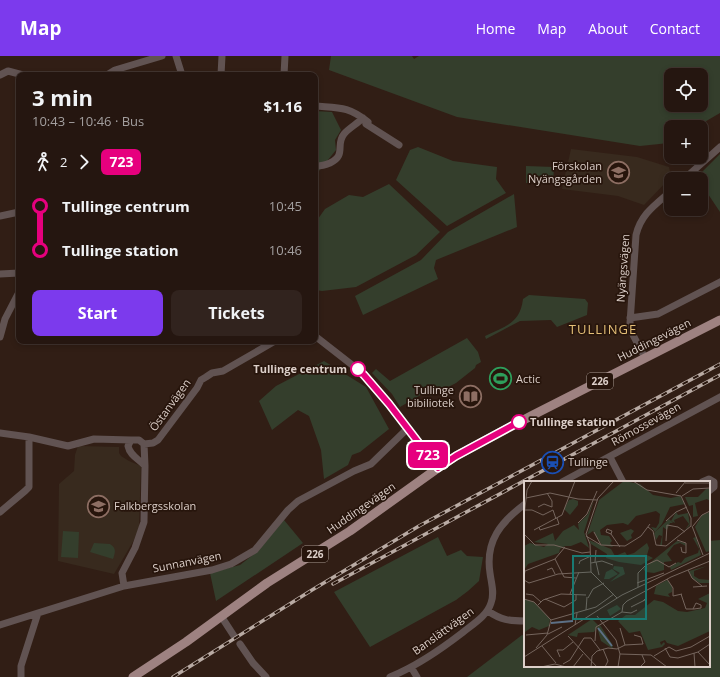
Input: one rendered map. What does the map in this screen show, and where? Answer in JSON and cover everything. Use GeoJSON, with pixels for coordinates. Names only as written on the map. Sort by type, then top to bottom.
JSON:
{"type":"FeatureCollection","features":[{"type":"Feature","properties":{"kind":"main road","name":"Huddingevägen"},"geometry":{"type":"LineString","coordinates":[[133,677],[162,659],[267,583],[350,531],[456,456],[531,416],[720,320]]}},
{"type":"Feature","properties":{"kind":"street"},"geometry":{"type":"LineString","coordinates":[[112,72],[162,56]]}},
{"type":"Feature","properties":{"kind":"street"},"geometry":{"type":"LineString","coordinates":[[176,56],[181,72]]}},
{"type":"Feature","properties":{"kind":"street"},"geometry":{"type":"LineString","coordinates":[[221,72],[222,56]]}},
{"type":"Feature","properties":{"kind":"street"},"geometry":{"type":"LineString","coordinates":[[284,72],[285,56]]}},
{"type":"Feature","properties":{"kind":"street"},"geometry":{"type":"LineString","coordinates":[[0,75],[8,72],[16,74]]}},
{"type":"Feature","properties":{"kind":"street"},"geometry":{"type":"LineString","coordinates":[[318,106],[347,109],[363,118],[368,122],[366,124],[399,145]]}},
{"type":"Feature","properties":{"kind":"street"},"geometry":{"type":"LineString","coordinates":[[318,166],[323,166],[337,159],[339,155],[340,140],[344,134],[363,118]]}},
{"type":"Feature","properties":{"kind":"street"},"geometry":{"type":"LineString","coordinates":[[692,172],[720,147]]}},
{"type":"Feature","properties":{"kind":"street","name":"Nyängsvägen"},"geometry":{"type":"LineString","coordinates":[[645,358],[630,326],[636,235],[638,224],[647,213],[664,197]]}},
{"type":"Feature","properties":{"kind":"street"},"geometry":{"type":"LineString","coordinates":[[0,216],[16,213]]}},
{"type":"Feature","properties":{"kind":"street"},"geometry":{"type":"LineString","coordinates":[[0,274],[16,272]]}},
{"type":"Feature","properties":{"kind":"street"},"geometry":{"type":"LineString","coordinates":[[630,318],[658,314],[720,282]]}},
{"type":"Feature","properties":{"kind":"street"},"geometry":{"type":"LineString","coordinates":[[0,337],[6,319],[16,298]]}},
{"type":"Feature","properties":{"kind":"street"},"geometry":{"type":"LineString","coordinates":[[318,338],[364,375],[389,404],[438,468]]}},
{"type":"Feature","properties":{"kind":"street","name":"Östanvägen"},"geometry":{"type":"LineString","coordinates":[[0,433],[30,437],[68,446],[94,439],[139,440],[144,444],[153,443],[158,440],[197,388],[201,380],[212,373],[222,371],[271,344]]}},
{"type":"Feature","properties":{"kind":"street","name":"Römossevägen"},"geometry":{"type":"LineString","coordinates":[[564,481],[720,397]]}},
{"type":"Feature","properties":{"kind":"street","name":"Sunnanvägen"},"geometry":{"type":"LineString","coordinates":[[0,625],[124,586],[212,570],[231,564],[255,550],[288,510],[298,501],[354,471],[371,464],[407,429]]}},
{"type":"Feature","properties":{"kind":"street"},"geometry":{"type":"LineString","coordinates":[[0,512],[29,487],[30,437]]}},
{"type":"Feature","properties":{"kind":"street"},"geometry":{"type":"LineString","coordinates":[[131,440],[128,446],[129,451],[131,454],[140,459],[145,466]]}},
{"type":"Feature","properties":{"kind":"street","name":"Östanvägen"},"geometry":{"type":"LineString","coordinates":[[124,586],[122,573],[135,548],[144,522],[144,444]]}},
{"type":"Feature","properties":{"kind":"street"},"geometry":{"type":"LineString","coordinates":[[610,457],[622,481]]}},
{"type":"Feature","properties":{"kind":"street"},"geometry":{"type":"LineString","coordinates":[[704,481],[709,479],[714,482],[714,487],[710,490]]}},
{"type":"Feature","properties":{"kind":"street"},"geometry":{"type":"LineString","coordinates":[[524,505],[509,516],[495,535],[490,547],[489,569],[493,592],[492,601],[488,612],[504,620],[524,621]]}},
{"type":"Feature","properties":{"kind":"street","name":"Banslättvägen"},"geometry":{"type":"LineString","coordinates":[[390,677],[411,668],[439,651],[488,612]]}},
{"type":"Feature","properties":{"kind":"street"},"geometry":{"type":"LineString","coordinates":[[21,677],[21,666],[38,613]]}},
{"type":"Feature","properties":{"kind":"street"},"geometry":{"type":"LineString","coordinates":[[221,616],[234,636]]}},
{"type":"Feature","properties":{"kind":"street"},"geometry":{"type":"LineString","coordinates":[[240,644],[253,663],[266,677]]}},
{"type":"Feature","properties":{"kind":"street","name":"Banslättvägen"},"geometry":{"type":"LineString","coordinates":[[411,668],[417,677]]}},
{"type":"Feature","properties":{"kind":"shaded area","name":"Förskolan Nyängsgården"},"geometry":{"type":"Polygon","coordinates":[[[571,149],[637,157],[669,167],[670,172],[664,172],[664,184],[644,205],[618,196],[562,189],[571,149]]]}},
{"type":"Feature","properties":{"kind":"shaded area","name":"Falkbergsskolan"},"geometry":{"type":"Polygon","coordinates":[[[78,446],[119,447],[119,453],[121,456],[141,466],[139,527],[134,540],[114,574],[58,561],[59,484],[74,471],[75,455],[78,446]]]}},
{"type":"Feature","properties":{"kind":"green space"},"geometry":{"type":"Polygon","coordinates":[[[331,56],[412,56],[414,59],[419,56],[720,56],[720,113],[708,120],[664,120],[664,144],[640,146],[457,117],[329,70],[331,56]]]}},
{"type":"Feature","properties":{"kind":"green space"},"geometry":{"type":"Polygon","coordinates":[[[318,111],[332,112],[341,130],[335,140],[336,150],[318,172],[318,111]]]}},
{"type":"Feature","properties":{"kind":"green space"},"geometry":{"type":"Polygon","coordinates":[[[418,147],[453,161],[497,167],[496,179],[506,193],[447,226],[396,180],[410,150],[418,147]]]}},
{"type":"Feature","properties":{"kind":"green space"},"geometry":{"type":"Polygon","coordinates":[[[720,154],[720,212],[708,194],[708,172],[702,172],[720,154]]]}},
{"type":"Feature","properties":{"kind":"green space"},"geometry":{"type":"Polygon","coordinates":[[[526,166],[554,167],[553,183],[526,183],[526,166]]]}},
{"type":"Feature","properties":{"kind":"green space"},"geometry":{"type":"Polygon","coordinates":[[[389,184],[440,232],[416,255],[356,287],[318,290],[318,219],[325,209],[349,195],[363,197],[389,184]]]}},
{"type":"Feature","properties":{"kind":"green space"},"geometry":{"type":"Polygon","coordinates":[[[514,194],[517,227],[436,260],[434,268],[438,279],[363,315],[355,296],[421,260],[448,232],[514,194]]]}},
{"type":"Feature","properties":{"kind":"green space"},"geometry":{"type":"Polygon","coordinates":[[[529,295],[585,299],[588,303],[587,315],[557,327],[551,320],[520,321],[486,339],[485,336],[515,319],[519,314],[523,299],[529,295]]]}},
{"type":"Feature","properties":{"kind":"green space"},"geometry":{"type":"Polygon","coordinates":[[[467,338],[478,352],[481,362],[456,383],[431,396],[424,393],[400,407],[392,394],[372,373],[376,369],[390,381],[467,338]]]}},
{"type":"Feature","properties":{"kind":"green space"},"geometry":{"type":"Polygon","coordinates":[[[324,361],[366,387],[389,429],[360,452],[352,455],[348,465],[324,479],[321,450],[309,416],[298,410],[272,430],[259,401],[276,386],[324,361]]]}},
{"type":"Feature","properties":{"kind":"green space"},"geometry":{"type":"Polygon","coordinates":[[[284,520],[303,543],[216,601],[210,573],[240,565],[258,551],[284,520]]]}},
{"type":"Feature","properties":{"kind":"green space"},"geometry":{"type":"Polygon","coordinates":[[[63,531],[79,532],[78,558],[61,557],[63,531]]]}},
{"type":"Feature","properties":{"kind":"green space"},"geometry":{"type":"Polygon","coordinates":[[[438,537],[447,556],[461,550],[467,556],[483,557],[479,581],[456,600],[370,647],[334,592],[438,537]]]}},
{"type":"Feature","properties":{"kind":"green space"},"geometry":{"type":"Polygon","coordinates":[[[720,540],[720,677],[467,677],[522,635],[524,636],[524,667],[710,667],[710,541],[720,540]]]}},
{"type":"Feature","properties":{"kind":"green space"},"geometry":{"type":"Polygon","coordinates":[[[94,543],[110,544],[114,547],[115,551],[113,559],[90,552],[94,543]]]}},
{"type":"Feature","properties":{"kind":"railway"},"geometry":{"type":"LineString","coordinates":[[173,677],[312,590],[419,526],[720,364]]}},
{"type":"Feature","properties":{"kind":"railway"},"geometry":{"type":"LineString","coordinates":[[333,584],[720,375]]}},
{"type":"Feature","properties":{"kind":"bus line","name":"723"},"geometry":{"type":"LineString","coordinates":[[358,369],[377,389],[438,468],[456,456],[519,422]]}},
{"type":"Feature","properties":{"kind":"place","name":"Förskolan Nyängsgården"},"geometry":{"type":"Point","coordinates":[618,172]}},
{"type":"Feature","properties":{"kind":"place","name":"Tullinge centrum"},"geometry":{"type":"Point","coordinates":[358,369]}},
{"type":"Feature","properties":{"kind":"place","name":"Actic"},"geometry":{"type":"Point","coordinates":[500,379]}},
{"type":"Feature","properties":{"kind":"place","name":"Tullinge bibiliotek"},"geometry":{"type":"Point","coordinates":[470,396]}},
{"type":"Feature","properties":{"kind":"place","name":"Tullinge station"},"geometry":{"type":"Point","coordinates":[519,422]}},
{"type":"Feature","properties":{"kind":"place","name":"Tullinge"},"geometry":{"type":"Point","coordinates":[553,462]}},
{"type":"Feature","properties":{"kind":"place","name":"Falkbergsskolan"},"geometry":{"type":"Point","coordinates":[99,506]}},
{"type":"Feature","properties":{"kind":"district","name":"TULLINGE"},"geometry":{"type":"Point","coordinates":[603,329]}}]}
